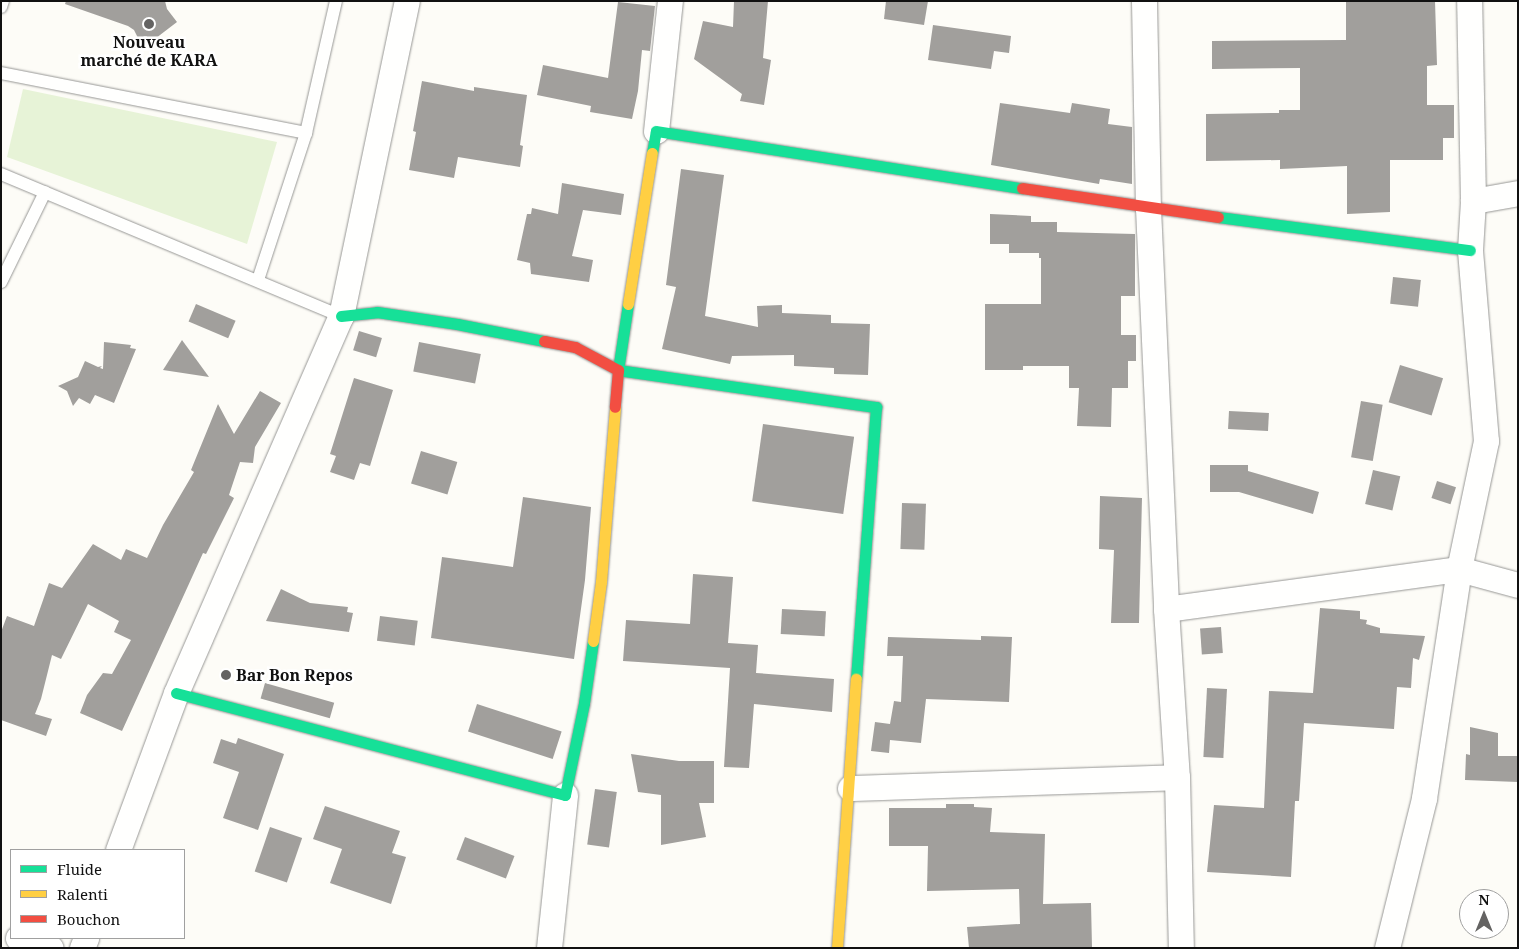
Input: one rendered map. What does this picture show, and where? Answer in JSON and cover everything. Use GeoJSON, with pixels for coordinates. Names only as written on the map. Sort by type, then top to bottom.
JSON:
{"type":"FeatureCollection","features":[{"type":"Feature","properties":{"kind":"street"},"geometry":{"type":"LineString","coordinates":[[118,849],[176,693],[341,316],[407,1]]}},
{"type":"Feature","properties":{"kind":"street"},"geometry":{"type":"LineString","coordinates":[[549,948],[565,796],[584,703],[602,582],[618,370],[656,131],[670,1]]}},
{"type":"Feature","properties":{"kind":"street"},"geometry":{"type":"LineString","coordinates":[[1144,1],[1148,208],[1166,609],[1177,777],[1181,948]]}},
{"type":"Feature","properties":{"kind":"street"},"geometry":{"type":"LineString","coordinates":[[1388,948],[1424,798],[1459,569],[1486,441],[1470,250],[1473,201],[1470,1]]}},
{"type":"Feature","properties":{"kind":"street"},"geometry":{"type":"LineString","coordinates":[[656,131],[1148,208],[1470,250]]}},
{"type":"Feature","properties":{"kind":"street"},"geometry":{"type":"LineString","coordinates":[[1473,201],[1518,193]]}},
{"type":"Feature","properties":{"kind":"street"},"geometry":{"type":"LineString","coordinates":[[341,316],[377,312],[457,324],[574,347],[618,370],[876,407],[837,948]]}},
{"type":"Feature","properties":{"kind":"street"},"geometry":{"type":"LineString","coordinates":[[1166,609],[1459,569],[1518,585]]}},
{"type":"Feature","properties":{"kind":"street"},"geometry":{"type":"LineString","coordinates":[[176,693],[565,796]]}},
{"type":"Feature","properties":{"kind":"street"},"geometry":{"type":"LineString","coordinates":[[850,788],[1177,777]]}},
{"type":"Feature","properties":{"kind":"street"},"geometry":{"type":"LineString","coordinates":[[21,939],[51,948]]}},
{"type":"Feature","properties":{"kind":"lane"},"geometry":{"type":"LineString","coordinates":[[1,7],[2,1]]}},
{"type":"Feature","properties":{"kind":"lane"},"geometry":{"type":"LineString","coordinates":[[258,280],[306,133],[336,1]]}},
{"type":"Feature","properties":{"kind":"lane"},"geometry":{"type":"LineString","coordinates":[[1,74],[306,133]]}},
{"type":"Feature","properties":{"kind":"lane"},"geometry":{"type":"LineString","coordinates":[[1,174],[341,316]]}},
{"type":"Feature","properties":{"kind":"lane"},"geometry":{"type":"LineString","coordinates":[[1,282],[44,192]]}},
{"type":"Feature","properties":{"kind":"green space"},"geometry":{"type":"Polygon","coordinates":[[[23,89],[277,142],[247,244],[7,157],[23,89]]]}},
{"type":"Feature","properties":{"kind":"building","name":"Nouveau marché de KARA"},"geometry":{"type":"Polygon","coordinates":[[[66,1],[165,1],[167,9],[177,22],[143,48],[134,30],[128,26],[65,4],[66,1]]]}},
{"type":"Feature","properties":{"kind":"building"},"geometry":{"type":"Polygon","coordinates":[[[734,1],[768,1],[763,58],[771,60],[764,105],[740,101],[742,94],[694,59],[703,21],[733,27],[734,1]]]}},
{"type":"Feature","properties":{"kind":"building"},"geometry":{"type":"Polygon","coordinates":[[[886,1],[928,1],[924,25],[884,19],[886,1]]]}},
{"type":"Feature","properties":{"kind":"building"},"geometry":{"type":"Polygon","coordinates":[[[1346,1],[1435,1],[1437,65],[1427,66],[1427,105],[1454,105],[1454,138],[1443,138],[1443,160],[1390,160],[1390,212],[1347,214],[1347,166],[1280,169],[1280,160],[1206,161],[1206,114],[1279,113],[1279,110],[1300,110],[1300,68],[1212,69],[1212,41],[1346,40],[1346,1]]]}},
{"type":"Feature","properties":{"kind":"building"},"geometry":{"type":"Polygon","coordinates":[[[618,2],[655,6],[650,51],[642,50],[638,91],[632,119],[590,112],[591,106],[537,95],[543,65],[608,78],[618,2]]]}},
{"type":"Feature","properties":{"kind":"building"},"geometry":{"type":"Polygon","coordinates":[[[933,25],[1011,36],[1009,53],[994,51],[991,69],[928,60],[933,25]]]}},
{"type":"Feature","properties":{"kind":"building"},"geometry":{"type":"Polygon","coordinates":[[[422,81],[474,91],[474,87],[527,95],[520,145],[523,146],[520,167],[458,157],[454,178],[409,170],[416,132],[413,131],[422,81]]]}},
{"type":"Feature","properties":{"kind":"building"},"geometry":{"type":"Polygon","coordinates":[[[1000,103],[1070,113],[1072,103],[1110,109],[1108,124],[1132,127],[1132,184],[1100,179],[1099,184],[991,165],[1000,103]]]}},
{"type":"Feature","properties":{"kind":"building"},"geometry":{"type":"Polygon","coordinates":[[[681,169],[724,175],[705,316],[758,327],[757,306],[782,305],[782,313],[831,315],[831,323],[870,324],[868,375],[834,374],[834,368],[794,366],[794,355],[732,356],[730,364],[662,349],[676,287],[666,285],[681,169]]]}},
{"type":"Feature","properties":{"kind":"building"},"geometry":{"type":"Polygon","coordinates":[[[562,183],[624,194],[621,215],[583,210],[572,256],[593,260],[589,282],[531,274],[530,263],[517,260],[527,214],[531,214],[532,208],[558,214],[562,183]]]}},
{"type":"Feature","properties":{"kind":"building"},"geometry":{"type":"Polygon","coordinates":[[[990,214],[1031,216],[1031,222],[1057,222],[1057,232],[1135,234],[1135,296],[1121,296],[1121,335],[1136,335],[1136,361],[1128,361],[1128,388],[1112,388],[1111,427],[1077,426],[1079,388],[1069,388],[1069,366],[1023,366],[1023,370],[985,370],[985,304],[1041,304],[1041,258],[1039,258],[1039,253],[1009,253],[1009,244],[990,244],[990,214]]]}},
{"type":"Feature","properties":{"kind":"building"},"geometry":{"type":"Polygon","coordinates":[[[1393,277],[1421,280],[1418,307],[1390,304],[1393,277]]]}},
{"type":"Feature","properties":{"kind":"building"},"geometry":{"type":"Polygon","coordinates":[[[196,304],[236,321],[228,338],[189,321],[196,304]]]}},
{"type":"Feature","properties":{"kind":"building"},"geometry":{"type":"Polygon","coordinates":[[[359,331],[382,338],[376,357],[353,350],[359,331]]]}},
{"type":"Feature","properties":{"kind":"building"},"geometry":{"type":"Polygon","coordinates":[[[182,340],[209,377],[163,370],[182,340]]]}},
{"type":"Feature","properties":{"kind":"building"},"geometry":{"type":"Polygon","coordinates":[[[104,342],[131,345],[130,348],[136,349],[114,403],[95,395],[90,404],[79,398],[73,406],[67,391],[58,386],[78,377],[85,361],[98,367],[102,366],[100,368],[103,369],[104,342]]]}},
{"type":"Feature","properties":{"kind":"building"},"geometry":{"type":"Polygon","coordinates":[[[419,342],[481,354],[475,383],[413,371],[419,342]]]}},
{"type":"Feature","properties":{"kind":"building"},"geometry":{"type":"Polygon","coordinates":[[[1400,365],[1443,378],[1432,415],[1389,402],[1400,365]]]}},
{"type":"Feature","properties":{"kind":"building"},"geometry":{"type":"Polygon","coordinates":[[[354,378],[393,390],[370,466],[360,463],[354,480],[330,472],[336,456],[330,454],[354,378]]]}},
{"type":"Feature","properties":{"kind":"building"},"geometry":{"type":"Polygon","coordinates":[[[260,391],[281,403],[255,447],[253,463],[240,462],[229,495],[234,498],[206,554],[203,553],[122,731],[80,713],[87,695],[103,673],[112,674],[131,640],[114,632],[119,621],[88,604],[61,659],[52,655],[41,699],[35,714],[52,719],[46,736],[1,720],[1,632],[7,616],[34,626],[49,583],[62,588],[93,544],[121,560],[126,549],[147,558],[163,525],[194,472],[191,470],[218,404],[234,434],[260,391]]]}},
{"type":"Feature","properties":{"kind":"building"},"geometry":{"type":"Polygon","coordinates":[[[1361,401],[1383,405],[1373,461],[1351,457],[1361,401]]]}},
{"type":"Feature","properties":{"kind":"building"},"geometry":{"type":"Polygon","coordinates":[[[1229,411],[1269,413],[1268,431],[1228,429],[1229,411]]]}},
{"type":"Feature","properties":{"kind":"building"},"geometry":{"type":"Polygon","coordinates":[[[763,424],[854,437],[843,514],[752,501],[763,424]]]}},
{"type":"Feature","properties":{"kind":"building"},"geometry":{"type":"Polygon","coordinates":[[[421,451],[457,462],[447,495],[411,484],[421,451]]]}},
{"type":"Feature","properties":{"kind":"building"},"geometry":{"type":"Polygon","coordinates":[[[1210,465],[1248,465],[1248,471],[1319,492],[1313,514],[1239,492],[1210,492],[1210,465]]]}},
{"type":"Feature","properties":{"kind":"building"},"geometry":{"type":"Polygon","coordinates":[[[1373,470],[1400,476],[1392,510],[1365,504],[1373,470]]]}},
{"type":"Feature","properties":{"kind":"building"},"geometry":{"type":"Polygon","coordinates":[[[1437,481],[1456,487],[1450,504],[1431,498],[1437,481]]]}},
{"type":"Feature","properties":{"kind":"building"},"geometry":{"type":"Polygon","coordinates":[[[1100,496],[1142,498],[1139,623],[1111,623],[1114,550],[1099,549],[1100,496]]]}},
{"type":"Feature","properties":{"kind":"building"},"geometry":{"type":"Polygon","coordinates":[[[523,497],[591,507],[585,580],[574,659],[431,638],[442,557],[513,567],[523,497]]]}},
{"type":"Feature","properties":{"kind":"building"},"geometry":{"type":"Polygon","coordinates":[[[902,503],[926,504],[924,550],[900,549],[902,503]]]}},
{"type":"Feature","properties":{"kind":"building"},"geometry":{"type":"Polygon","coordinates":[[[693,574],[733,577],[728,643],[758,645],[756,673],[834,679],[832,712],[754,704],[749,768],[724,767],[730,668],[623,661],[626,620],[690,624],[693,574]]]}},
{"type":"Feature","properties":{"kind":"building"},"geometry":{"type":"Polygon","coordinates":[[[281,589],[310,603],[348,607],[347,612],[353,613],[349,632],[266,621],[281,589]]]}},
{"type":"Feature","properties":{"kind":"building"},"geometry":{"type":"Polygon","coordinates":[[[1320,608],[1360,611],[1360,619],[1367,620],[1366,624],[1380,628],[1380,633],[1425,636],[1419,660],[1413,658],[1411,688],[1397,687],[1394,729],[1304,723],[1299,801],[1295,801],[1291,877],[1207,872],[1214,805],[1264,808],[1269,691],[1313,693],[1320,608]]]}},
{"type":"Feature","properties":{"kind":"building"},"geometry":{"type":"Polygon","coordinates":[[[782,609],[826,611],[825,636],[781,634],[782,609]]]}},
{"type":"Feature","properties":{"kind":"building"},"geometry":{"type":"Polygon","coordinates":[[[380,616],[418,621],[415,645],[377,641],[380,616]]]}},
{"type":"Feature","properties":{"kind":"building"},"geometry":{"type":"Polygon","coordinates":[[[1221,627],[1223,653],[1202,654],[1200,628],[1221,627]]]}},
{"type":"Feature","properties":{"kind":"building"},"geometry":{"type":"Polygon","coordinates":[[[981,636],[1012,637],[1009,702],[926,699],[921,743],[890,740],[889,753],[871,751],[875,722],[890,724],[894,701],[901,702],[903,656],[887,656],[888,637],[981,640],[981,636]]]}},
{"type":"Feature","properties":{"kind":"building"},"geometry":{"type":"Polygon","coordinates":[[[265,683],[334,703],[330,718],[261,698],[265,683]]]}},
{"type":"Feature","properties":{"kind":"building"},"geometry":{"type":"Polygon","coordinates":[[[1207,688],[1227,689],[1223,758],[1203,757],[1207,688]]]}},
{"type":"Feature","properties":{"kind":"building"},"geometry":{"type":"Polygon","coordinates":[[[477,704],[562,732],[553,759],[468,732],[477,704]]]}},
{"type":"Feature","properties":{"kind":"building"},"geometry":{"type":"Polygon","coordinates":[[[1470,727],[1498,733],[1498,756],[1518,756],[1518,782],[1465,780],[1466,754],[1470,755],[1470,727]]]}},
{"type":"Feature","properties":{"kind":"building"},"geometry":{"type":"Polygon","coordinates":[[[238,738],[284,754],[258,830],[223,818],[239,772],[213,763],[221,739],[236,744],[238,738]]]}},
{"type":"Feature","properties":{"kind":"building"},"geometry":{"type":"Polygon","coordinates":[[[631,754],[679,761],[714,761],[714,803],[699,803],[706,837],[661,845],[661,795],[638,792],[631,754]]]}},
{"type":"Feature","properties":{"kind":"building"},"geometry":{"type":"Polygon","coordinates":[[[595,789],[617,792],[609,848],[587,844],[595,789]]]}},
{"type":"Feature","properties":{"kind":"building"},"geometry":{"type":"Polygon","coordinates":[[[946,804],[974,804],[974,807],[992,808],[990,832],[1045,834],[1043,904],[1091,903],[1092,947],[969,948],[967,927],[1020,924],[1019,889],[927,891],[928,846],[889,846],[889,808],[946,808],[946,804]]]}},
{"type":"Feature","properties":{"kind":"building"},"geometry":{"type":"Polygon","coordinates":[[[325,806],[400,831],[392,853],[406,857],[391,904],[330,883],[342,849],[313,839],[325,806]]]}},
{"type":"Feature","properties":{"kind":"building"},"geometry":{"type":"Polygon","coordinates":[[[270,827],[302,838],[287,883],[255,871],[270,827]]]}},
{"type":"Feature","properties":{"kind":"building"},"geometry":{"type":"Polygon","coordinates":[[[465,837],[514,856],[506,878],[456,859],[465,837]]]}},
{"type":"Feature","properties":{"kind":"traffic: fast"},"geometry":{"type":"LineString","coordinates":[[652,153],[656,131],[1022,188]]}},
{"type":"Feature","properties":{"kind":"traffic: fast"},"geometry":{"type":"LineString","coordinates":[[1218,217],[1470,250]]}},
{"type":"Feature","properties":{"kind":"traffic: fast"},"geometry":{"type":"LineString","coordinates":[[628,304],[618,370],[876,407],[856,679]]}},
{"type":"Feature","properties":{"kind":"traffic: fast"},"geometry":{"type":"LineString","coordinates":[[341,316],[377,312],[457,324],[544,341]]}},
{"type":"Feature","properties":{"kind":"traffic: fast"},"geometry":{"type":"LineString","coordinates":[[176,693],[565,795],[584,703],[593,641]]}},
{"type":"Feature","properties":{"kind":"traffic: slow"},"geometry":{"type":"LineString","coordinates":[[628,304],[652,153]]}},
{"type":"Feature","properties":{"kind":"traffic: slow"},"geometry":{"type":"LineString","coordinates":[[593,641],[601,582],[615,407]]}},
{"type":"Feature","properties":{"kind":"traffic: slow"},"geometry":{"type":"LineString","coordinates":[[837,948],[856,679]]}},
{"type":"Feature","properties":{"kind":"traffic: jam"},"geometry":{"type":"LineString","coordinates":[[1022,188],[1218,217]]}},
{"type":"Feature","properties":{"kind":"traffic: jam"},"geometry":{"type":"LineString","coordinates":[[544,341],[575,347],[618,370],[615,407]]}},
{"type":"Feature","properties":{"kind":"place","name":"Nouveau marché de KARA"},"geometry":{"type":"Point","coordinates":[149,24]}},
{"type":"Feature","properties":{"kind":"place","name":"Bar Bon Repos"},"geometry":{"type":"Point","coordinates":[226,675]}}]}
